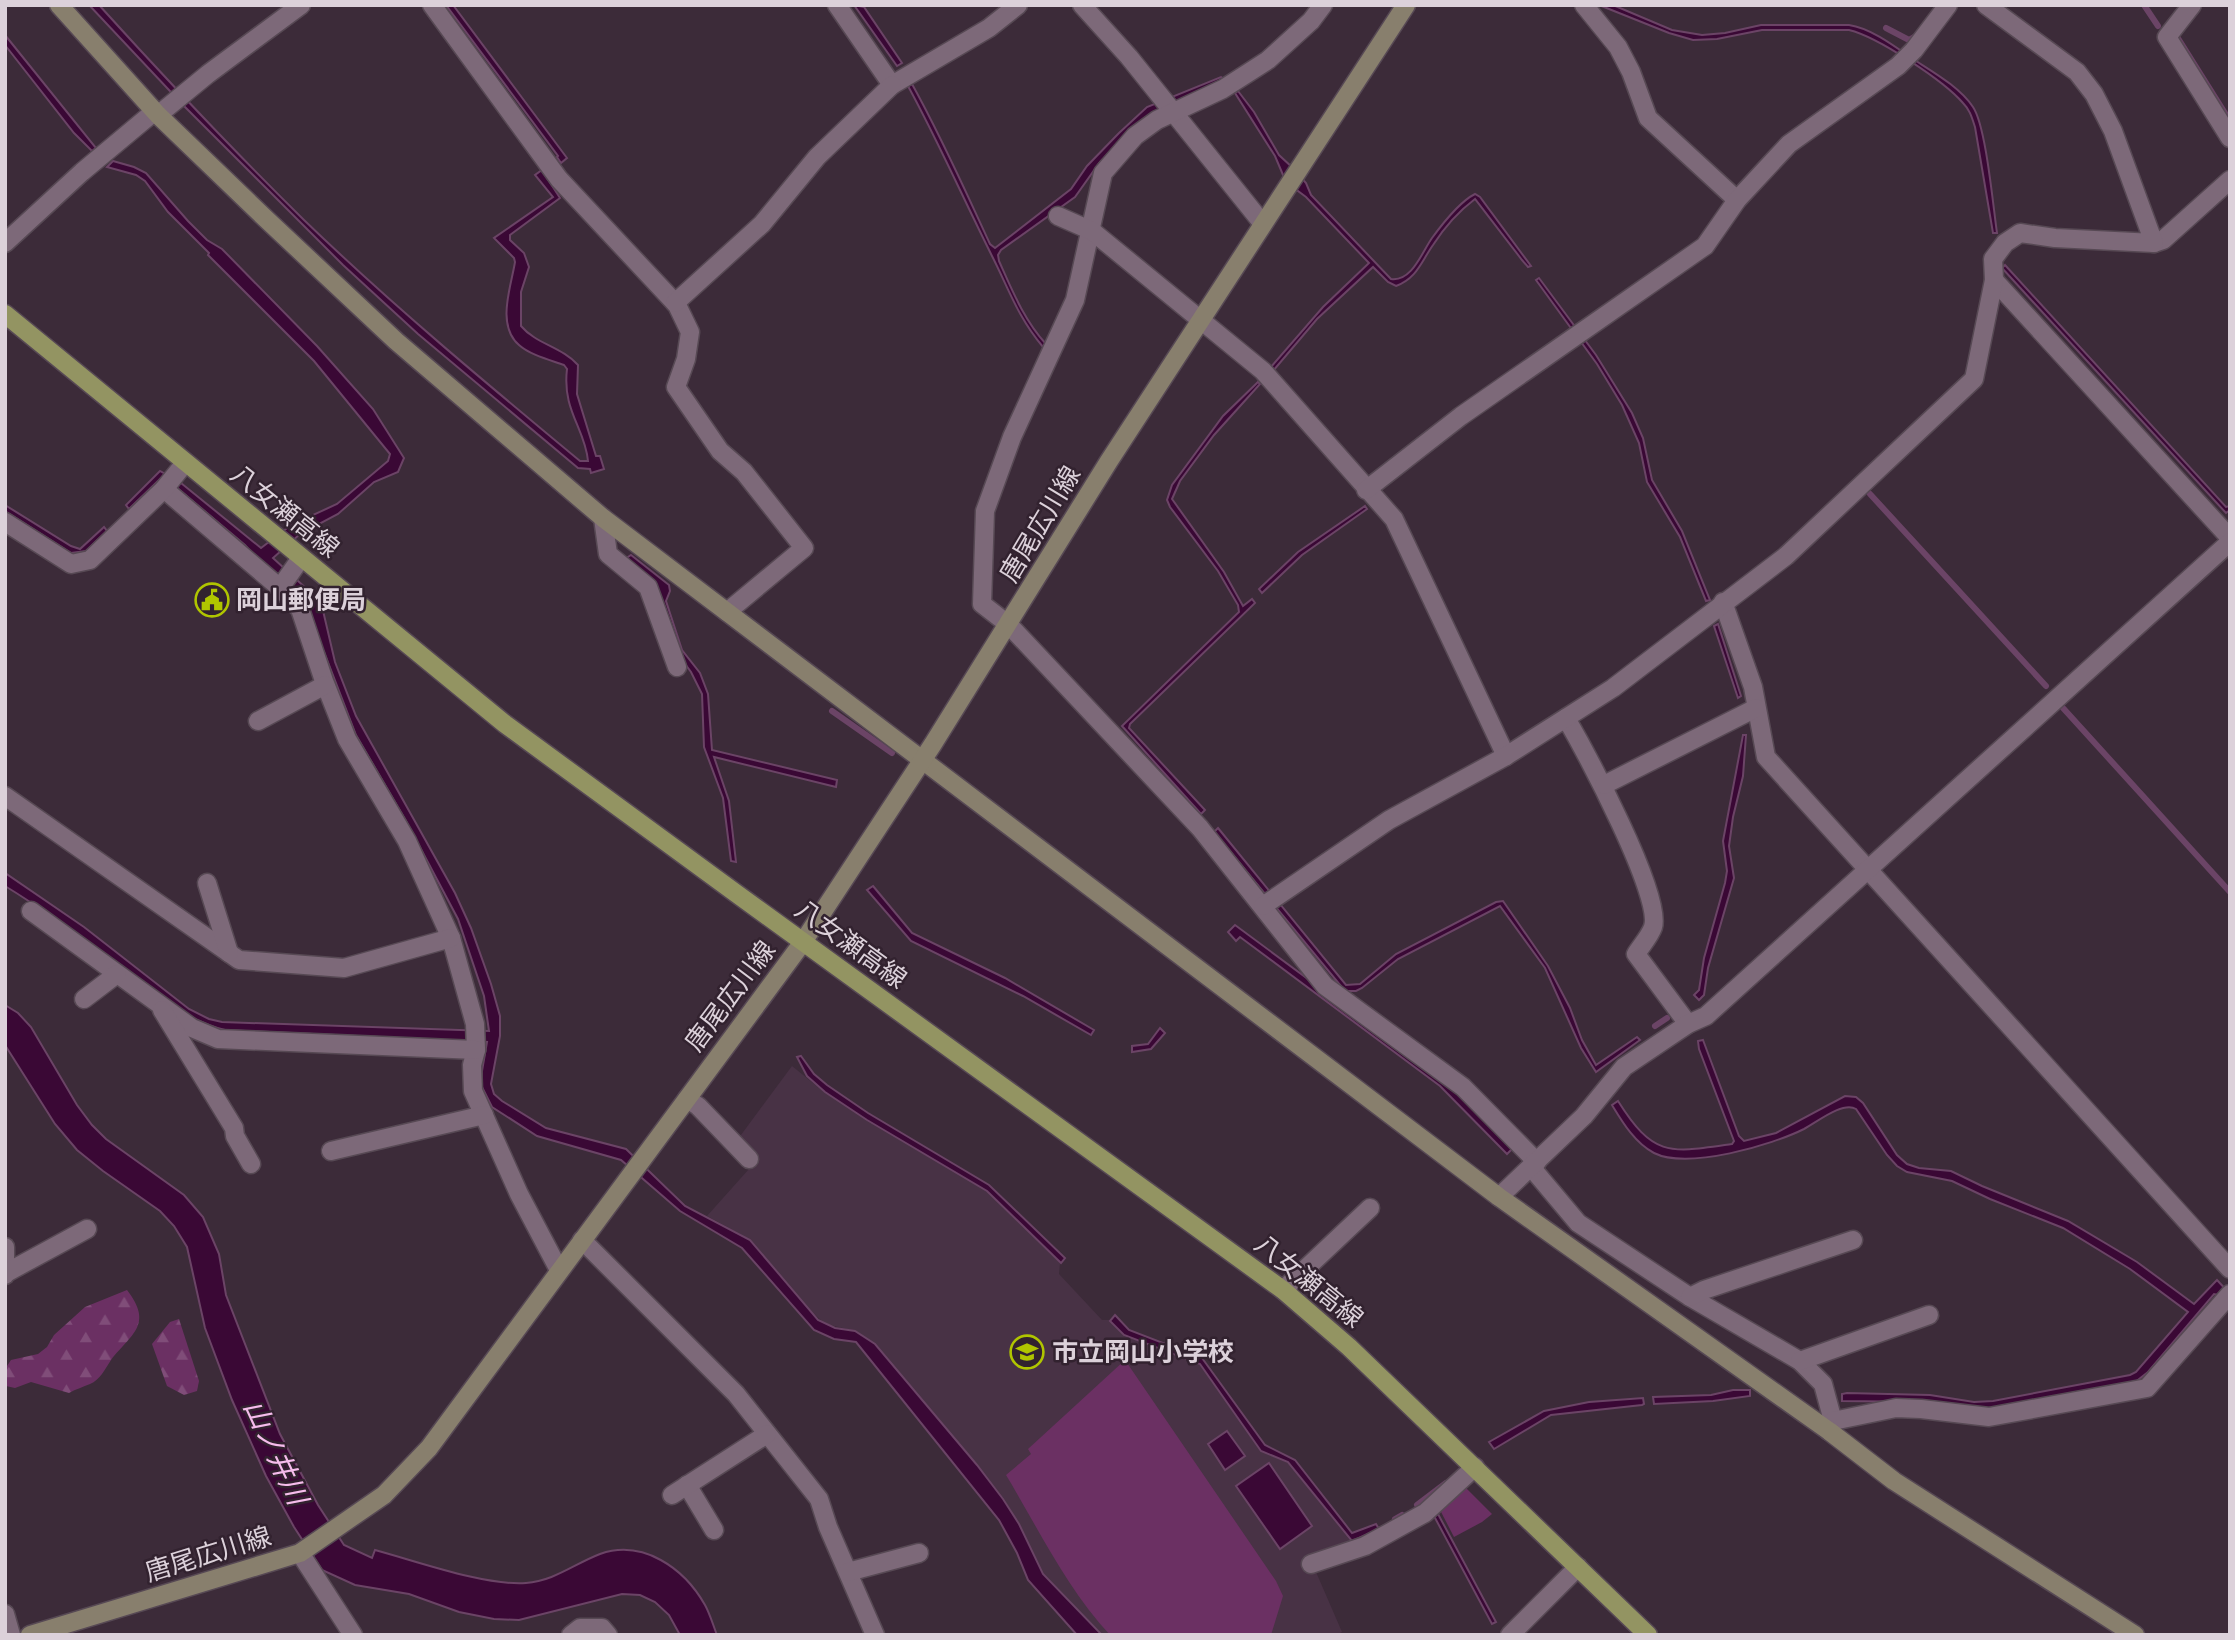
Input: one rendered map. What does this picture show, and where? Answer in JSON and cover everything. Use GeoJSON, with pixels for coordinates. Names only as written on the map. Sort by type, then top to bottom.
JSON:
{"type":"FeatureCollection","features":[{"type":"Feature","properties":{"kind":"main road","name":"八女瀬高線"},"geometry":{"type":"LineString","coordinates":[[5,314],[173,478],[297,565],[505,724],[1283,1290],[1349,1347],[1648,1635]]}},
{"type":"Feature","properties":{"kind":"street"},"geometry":{"type":"LineString","coordinates":[[59,5],[157,113],[396,341],[603,518],[1499,1197],[1831,1426],[1894,1481],[2135,1635]]}},
{"type":"Feature","properties":{"kind":"street"},"geometry":{"type":"LineString","coordinates":[[5,243],[82,172],[300,5]]}},
{"type":"Feature","properties":{"kind":"street"},"geometry":{"type":"LineString","coordinates":[[432,5],[559,179],[675,303],[690,332],[686,359],[676,387],[720,451],[744,472],[804,548],[727,612]]}},
{"type":"Feature","properties":{"kind":"street"},"geometry":{"type":"LineString","coordinates":[[837,5],[892,85]]}},
{"type":"Feature","properties":{"kind":"street"},"geometry":{"type":"LineString","coordinates":[[675,303],[762,224],[817,157],[892,85],[989,28],[1018,5]]}},
{"type":"Feature","properties":{"kind":"street"},"geometry":{"type":"LineString","coordinates":[[1082,5],[1116,42],[1263,223]]}},
{"type":"Feature","properties":{"kind":"street"},"geometry":{"type":"LineString","coordinates":[[1323,5],[1311,21],[1268,60],[1223,89],[1168,105],[1102,173],[1075,300],[1012,437],[985,511],[982,604],[1009,625],[1200,828],[1325,986],[1463,1087],[1534,1164],[1578,1223],[1690,1297],[1800,1361],[1823,1384],[1831,1426]]}},
{"type":"Feature","properties":{"kind":"street","name":"唐尾広川線"},"geometry":{"type":"LineString","coordinates":[[30,1635],[271,1563],[302,1551],[384,1495],[429,1448],[803,942],[922,762],[1109,461],[1406,5]]}},
{"type":"Feature","properties":{"kind":"street"},"geometry":{"type":"LineString","coordinates":[[1584,5],[1618,47],[1632,72],[1648,118],[1737,200]]}},
{"type":"Feature","properties":{"kind":"street"},"geometry":{"type":"LineString","coordinates":[[1366,490],[1461,416],[1706,246],[1737,200],[1789,144],[1898,66],[1914,50],[1948,5]]}},
{"type":"Feature","properties":{"kind":"street"},"geometry":{"type":"LineString","coordinates":[[1986,5],[2077,72],[2095,94],[2113,131],[2154,243]]}},
{"type":"Feature","properties":{"kind":"street"},"geometry":{"type":"LineString","coordinates":[[2192,5],[2167,37],[2230,138]]}},
{"type":"Feature","properties":{"kind":"street"},"geometry":{"type":"LineString","coordinates":[[1263,906],[1389,820],[1506,756],[1613,688],[1786,556],[1974,379],[1994,280],[1993,259],[2005,243],[2020,233],[2055,238],[2154,243],[2163,240],[2230,180]]}},
{"type":"Feature","properties":{"kind":"street"},"geometry":{"type":"LineString","coordinates":[[1058,216],[1091,231],[1263,371],[1394,519],[1506,756]]}},
{"type":"Feature","properties":{"kind":"street"},"geometry":{"type":"LineString","coordinates":[[1499,1197],[1584,1116],[1624,1067],[1688,1024],[1706,1016],[2230,540],[1994,280]]}},
{"type":"Feature","properties":{"kind":"street"},"geometry":{"type":"LineString","coordinates":[[5,522],[71,564],[90,560],[173,478],[300,609],[346,739],[407,841],[451,938],[475,1024],[473,1091],[519,1194],[559,1270]]}},
{"type":"Feature","properties":{"kind":"street"},"geometry":{"type":"LineString","coordinates":[[603,518],[608,554],[648,587],[677,667]]}},
{"type":"Feature","properties":{"kind":"street"},"geometry":{"type":"LineString","coordinates":[[281,587],[297,565]]}},
{"type":"Feature","properties":{"kind":"street"},"geometry":{"type":"LineString","coordinates":[[1723,602],[1753,687],[1766,757],[2230,1269]]}},
{"type":"Feature","properties":{"kind":"street"},"geometry":{"type":"LineString","coordinates":[[258,721],[325,685]]}},
{"type":"Feature","properties":{"kind":"street"},"geometry":{"type":"LineString","coordinates":[[1604,786],[1756,708]]}},
{"type":"Feature","properties":{"kind":"street"},"geometry":{"type":"LineString","coordinates":[[1566,719],[1604,786],[1650,897],[1654,925],[1636,954],[1688,1024]]}},
{"type":"Feature","properties":{"kind":"street"},"geometry":{"type":"LineString","coordinates":[[5,796],[239,960],[344,968],[451,938]]}},
{"type":"Feature","properties":{"kind":"street"},"geometry":{"type":"LineString","coordinates":[[207,883],[229,953]]}},
{"type":"Feature","properties":{"kind":"street"},"geometry":{"type":"LineString","coordinates":[[32,911],[192,1028],[218,1039],[476,1050]]}},
{"type":"Feature","properties":{"kind":"street"},"geometry":{"type":"LineString","coordinates":[[84,999],[117,974]]}},
{"type":"Feature","properties":{"kind":"street"},"geometry":{"type":"LineString","coordinates":[[157,1003],[234,1128],[235,1136],[251,1164]]}},
{"type":"Feature","properties":{"kind":"street"},"geometry":{"type":"LineString","coordinates":[[687,1099],[698,1106],[749,1159]]}},
{"type":"Feature","properties":{"kind":"street"},"geometry":{"type":"LineString","coordinates":[[331,1151],[484,1115]]}},
{"type":"Feature","properties":{"kind":"street"},"geometry":{"type":"LineString","coordinates":[[1283,1290],[1370,1208]]}},
{"type":"Feature","properties":{"kind":"street"},"geometry":{"type":"LineString","coordinates":[[5,1247],[6,1274],[87,1229]]}},
{"type":"Feature","properties":{"kind":"street"},"geometry":{"type":"LineString","coordinates":[[582,1240],[736,1394],[819,1499],[828,1527],[874,1635]]}},
{"type":"Feature","properties":{"kind":"street"},"geometry":{"type":"LineString","coordinates":[[1690,1297],[1853,1240]]}},
{"type":"Feature","properties":{"kind":"street"},"geometry":{"type":"LineString","coordinates":[[1831,1426],[1896,1408],[1989,1417],[2147,1388],[2225,1299]]}},
{"type":"Feature","properties":{"kind":"street"},"geometry":{"type":"LineString","coordinates":[[1800,1361],[1929,1315]]}},
{"type":"Feature","properties":{"kind":"street"},"geometry":{"type":"LineString","coordinates":[[714,1530],[680,1490],[767,1434]]}},
{"type":"Feature","properties":{"kind":"street"},"geometry":{"type":"LineString","coordinates":[[1311,1564],[1365,1546],[1424,1513],[1475,1467]]}},
{"type":"Feature","properties":{"kind":"street"},"geometry":{"type":"LineString","coordinates":[[302,1551],[353,1635]]}},
{"type":"Feature","properties":{"kind":"street"},"geometry":{"type":"LineString","coordinates":[[848,1572],[919,1553]]}},
{"type":"Feature","properties":{"kind":"street"},"geometry":{"type":"LineString","coordinates":[[1510,1635],[1578,1567]]}},
{"type":"Feature","properties":{"kind":"street"},"geometry":{"type":"LineString","coordinates":[[5,1614],[11,1635]]}},
{"type":"Feature","properties":{"kind":"street"},"geometry":{"type":"LineString","coordinates":[[571,1635],[580,1628],[602,1628],[608,1635]]}},
{"type":"Feature","properties":{"kind":"shaded area","name":"市立岡山小学校"},"geometry":{"type":"Polygon","coordinates":[[[792,1066],[867,1121],[987,1191],[1060,1263],[1059,1274],[1102,1320],[1109,1320],[1124,1336],[1196,1361],[1200,1365],[1260,1451],[1288,1463],[1293,1468],[1353,1544],[1313,1570],[1342,1632],[1336,1635],[1103,1635],[1044,1574],[1004,1499],[875,1344],[856,1331],[825,1324],[805,1305],[751,1240],[707,1216],[749,1169],[738,1139],[792,1066]]]}},
{"type":"Feature","properties":{"kind":"green space"},"geometry":{"type":"Polygon","coordinates":[[[127,1290],[139,1312],[137,1328],[97,1380],[69,1393],[31,1382],[15,1388],[6,1386],[5,1369],[11,1360],[38,1354],[47,1347],[54,1335],[85,1307],[127,1290]]]}},
{"type":"Feature","properties":{"kind":"green space"},"geometry":{"type":"Polygon","coordinates":[[[179,1319],[199,1381],[197,1391],[184,1395],[167,1386],[152,1344],[170,1322],[179,1319]]]}},
{"type":"Feature","properties":{"kind":"green space"},"geometry":{"type":"Polygon","coordinates":[[[1125,1360],[1276,1581],[1283,1596],[1271,1635],[1110,1635],[1080,1598],[1054,1558],[1006,1475],[1031,1454],[1028,1449],[1125,1360]]]}},
{"type":"Feature","properties":{"kind":"green space"},"geometry":{"type":"Polygon","coordinates":[[[1464,1486],[1492,1514],[1454,1537],[1439,1508],[1464,1486]]]}},
{"type":"Feature","properties":{"kind":"water"},"geometry":{"type":"Polygon","coordinates":[[[89,5],[99,5],[252,168],[371,283],[580,461],[588,461],[568,396],[567,369],[564,365],[540,357],[519,345],[508,327],[508,294],[515,262],[494,238],[553,197],[535,175],[542,170],[560,198],[510,235],[510,240],[524,253],[529,267],[521,292],[521,326],[578,365],[577,394],[596,456],[600,456],[604,469],[591,473],[590,469],[578,468],[418,334],[343,265],[184,106],[89,5]]]}},
{"type":"Feature","properties":{"kind":"water"},"geometry":{"type":"Polygon","coordinates":[[[446,5],[453,5],[567,158],[561,163],[558,156],[446,5]]]}},
{"type":"Feature","properties":{"kind":"water"},"geometry":{"type":"Polygon","coordinates":[[[854,5],[864,7],[902,63],[897,66],[854,5]]]}},
{"type":"Feature","properties":{"kind":"water"},"geometry":{"type":"Polygon","coordinates":[[[1599,5],[1613,5],[1672,30],[1702,35],[1761,25],[1849,25],[1881,38],[1935,73],[1973,107],[1982,131],[1997,233],[1993,233],[1975,127],[1969,111],[1941,83],[1893,50],[1849,30],[1762,30],[1717,39],[1693,40],[1599,5]]]}},
{"type":"Feature","properties":{"kind":"water"},"geometry":{"type":"Polygon","coordinates":[[[5,35],[96,148],[92,151],[74,133],[5,45],[5,35]]]}},
{"type":"Feature","properties":{"kind":"water"},"geometry":{"type":"Polygon","coordinates":[[[1221,77],[1226,80],[1132,129],[1100,162],[1075,197],[1001,250],[999,261],[1025,315],[1046,344],[1043,347],[1014,302],[908,86],[912,84],[923,104],[990,244],[995,248],[1071,189],[1087,166],[1147,107],[1221,77]]]}},
{"type":"Feature","properties":{"kind":"water"},"geometry":{"type":"Polygon","coordinates":[[[1238,91],[1254,112],[1279,155],[1306,183],[1311,195],[1391,279],[1398,279],[1411,271],[1446,220],[1475,194],[1480,197],[1531,266],[1528,267],[1522,260],[1475,199],[1447,226],[1409,279],[1396,286],[1373,267],[1317,319],[1273,371],[1270,368],[1323,307],[1369,263],[1306,197],[1286,182],[1275,156],[1235,93],[1238,91]]]}},
{"type":"Feature","properties":{"kind":"water"},"geometry":{"type":"Polygon","coordinates":[[[113,161],[146,173],[207,240],[222,249],[317,346],[373,409],[404,458],[398,472],[374,482],[338,514],[300,534],[273,558],[321,602],[335,662],[356,716],[455,893],[471,928],[500,1016],[500,1036],[491,1084],[494,1094],[546,1128],[626,1149],[685,1206],[750,1240],[818,1320],[835,1328],[855,1331],[875,1344],[1003,1499],[1019,1524],[1043,1574],[1102,1635],[1077,1635],[1028,1580],[999,1520],[856,1342],[834,1339],[814,1330],[742,1248],[680,1211],[621,1160],[537,1136],[492,1107],[482,1087],[487,1042],[225,1030],[209,1025],[163,1000],[70,929],[5,886],[5,873],[84,927],[189,1009],[209,1019],[222,1022],[489,1031],[484,996],[458,919],[356,735],[324,652],[265,568],[245,545],[163,476],[129,509],[126,505],[160,471],[181,483],[261,548],[291,525],[337,504],[388,461],[390,454],[314,361],[208,255],[168,212],[145,181],[136,175],[107,167],[113,161]]]}},
{"type":"Feature","properties":{"kind":"water"},"geometry":{"type":"Polygon","coordinates":[[[2005,265],[2226,507],[2230,506],[2230,510],[2226,513],[2002,268],[2005,265]]]}},
{"type":"Feature","properties":{"kind":"water"},"geometry":{"type":"Polygon","coordinates":[[[1539,278],[1596,355],[1632,413],[1643,438],[1652,480],[1682,531],[1710,600],[1706,601],[1680,537],[1647,482],[1639,443],[1622,405],[1597,364],[1536,280],[1539,278]]]}},
{"type":"Feature","properties":{"kind":"water"},"geometry":{"type":"Polygon","coordinates":[[[1258,382],[1260,384],[1214,435],[1180,481],[1172,499],[1224,572],[1243,606],[1252,599],[1255,603],[1130,724],[1129,728],[1205,810],[1201,814],[1122,726],[1239,612],[1238,605],[1218,571],[1167,500],[1172,485],[1223,416],[1258,382]]]}},
{"type":"Feature","properties":{"kind":"water"},"geometry":{"type":"Polygon","coordinates":[[[5,505],[80,549],[104,527],[107,531],[86,551],[71,553],[5,511],[5,505]]]}},
{"type":"Feature","properties":{"kind":"water"},"geometry":{"type":"Polygon","coordinates":[[[1365,506],[1367,509],[1302,555],[1262,593],[1259,589],[1298,552],[1365,506]]]}},
{"type":"Feature","properties":{"kind":"water"},"geometry":{"type":"Polygon","coordinates":[[[631,555],[669,585],[666,601],[682,650],[700,673],[708,694],[712,750],[837,780],[836,787],[714,757],[729,801],[736,862],[731,861],[723,798],[704,747],[702,694],[622,561],[631,555]]]}},
{"type":"Feature","properties":{"kind":"water"},"geometry":{"type":"Polygon","coordinates":[[[1718,624],[1741,696],[1738,698],[1714,626],[1718,624]]]}},
{"type":"Feature","properties":{"kind":"water"},"geometry":{"type":"Polygon","coordinates":[[[1743,735],[1746,735],[1743,776],[1729,846],[1734,878],[1708,968],[1704,995],[1699,1000],[1694,995],[1699,990],[1704,958],[1727,871],[1723,841],[1743,735]]]}},
{"type":"Feature","properties":{"kind":"water"},"geometry":{"type":"Polygon","coordinates":[[[1218,828],[1346,985],[1360,984],[1396,954],[1496,902],[1503,901],[1548,966],[1596,1065],[1637,1037],[1640,1040],[1596,1072],[1581,1048],[1545,968],[1500,906],[1398,959],[1362,988],[1345,991],[1214,832],[1218,828]]]}},
{"type":"Feature","properties":{"kind":"water"},"geometry":{"type":"Polygon","coordinates":[[[873,886],[912,933],[1005,978],[1094,1030],[1091,1035],[1023,996],[911,941],[867,890],[873,886]]]}},
{"type":"Feature","properties":{"kind":"water"},"geometry":{"type":"Polygon","coordinates":[[[1235,925],[1458,1090],[1514,1147],[1507,1154],[1440,1086],[1240,937],[1236,941],[1228,932],[1235,925]]]}},
{"type":"Feature","properties":{"kind":"water","name":"山ノ井川"},"geometry":{"type":"Polygon","coordinates":[[[5,1005],[18,1013],[31,1027],[77,1105],[92,1125],[106,1139],[184,1195],[203,1217],[219,1254],[226,1295],[280,1434],[318,1505],[344,1545],[372,1558],[375,1550],[471,1577],[509,1583],[536,1582],[600,1554],[632,1550],[661,1560],[686,1579],[705,1605],[717,1635],[680,1635],[669,1615],[655,1602],[640,1595],[622,1594],[519,1620],[494,1619],[459,1612],[409,1594],[355,1585],[322,1570],[266,1476],[232,1400],[205,1328],[187,1247],[174,1226],[160,1211],[77,1150],[55,1124],[5,1045],[5,1005]]]}},
{"type":"Feature","properties":{"kind":"water"},"geometry":{"type":"Polygon","coordinates":[[[1160,1028],[1165,1033],[1151,1049],[1132,1052],[1132,1046],[1148,1044],[1160,1028]]]}},
{"type":"Feature","properties":{"kind":"water"},"geometry":{"type":"Polygon","coordinates":[[[1703,1040],[1739,1136],[1744,1141],[1776,1133],[1845,1096],[1856,1097],[1863,1103],[1897,1155],[1907,1164],[1951,1171],[2068,1221],[2137,1262],[2194,1304],[2217,1280],[2230,1294],[2230,1308],[2214,1294],[2148,1372],[2134,1383],[1993,1409],[1930,1402],[1842,1401],[1842,1394],[1847,1393],[1930,1395],[1974,1402],[1993,1401],[2130,1375],[2136,1372],[2188,1312],[2130,1269],[2063,1228],[1952,1181],[1907,1172],[1897,1166],[1856,1109],[1851,1107],[1837,1110],[1804,1129],[1772,1142],[1730,1153],[1687,1159],[1669,1158],[1654,1153],[1635,1138],[1612,1105],[1618,1101],[1642,1133],[1665,1147],[1693,1149],[1732,1144],[1734,1141],[1699,1049],[1698,1041],[1703,1040]]]}},
{"type":"Feature","properties":{"kind":"water"},"geometry":{"type":"Polygon","coordinates":[[[801,1056],[814,1074],[827,1085],[868,1113],[989,1185],[1065,1258],[1061,1263],[987,1191],[825,1092],[807,1076],[797,1057],[801,1056]]]}},
{"type":"Feature","properties":{"kind":"water"},"geometry":{"type":"Polygon","coordinates":[[[1115,1315],[1129,1330],[1202,1358],[1265,1445],[1295,1460],[1352,1533],[1376,1524],[1379,1529],[1352,1541],[1288,1462],[1261,1451],[1200,1364],[1124,1335],[1110,1321],[1115,1315]]]}},
{"type":"Feature","properties":{"kind":"water"},"geometry":{"type":"Polygon","coordinates":[[[1733,1390],[1750,1390],[1750,1396],[1654,1404],[1653,1397],[1711,1395],[1733,1390]]]}},
{"type":"Feature","properties":{"kind":"water"},"geometry":{"type":"Polygon","coordinates":[[[1643,1398],[1642,1405],[1551,1415],[1494,1449],[1489,1442],[1544,1411],[1589,1402],[1643,1398]]]}},
{"type":"Feature","properties":{"kind":"water"},"geometry":{"type":"Polygon","coordinates":[[[1227,1431],[1245,1456],[1225,1470],[1208,1444],[1227,1431]]]}},
{"type":"Feature","properties":{"kind":"water"},"geometry":{"type":"Polygon","coordinates":[[[1269,1463],[1312,1526],[1280,1549],[1236,1486],[1269,1463]]]}},
{"type":"Feature","properties":{"kind":"water"},"geometry":{"type":"Polygon","coordinates":[[[1438,1514],[1496,1622],[1492,1624],[1434,1516],[1438,1514]]]}},
{"type":"Feature","properties":{"kind":"waterway"},"geometry":{"type":"LineString","coordinates":[[2144,5],[2158,26]]}},
{"type":"Feature","properties":{"kind":"waterway"},"geometry":{"type":"LineString","coordinates":[[1886,28],[1909,40],[1919,34]]}},
{"type":"Feature","properties":{"kind":"waterway"},"geometry":{"type":"LineString","coordinates":[[2176,35],[2230,121]]}},
{"type":"Feature","properties":{"kind":"waterway"},"geometry":{"type":"LineString","coordinates":[[1870,494],[2046,686]]}},
{"type":"Feature","properties":{"kind":"waterway"},"geometry":{"type":"LineString","coordinates":[[2063,708],[2230,892]]}},
{"type":"Feature","properties":{"kind":"waterway"},"geometry":{"type":"LineString","coordinates":[[832,711],[892,753]]}},
{"type":"Feature","properties":{"kind":"waterway"},"geometry":{"type":"LineString","coordinates":[[756,948],[761,966]]}},
{"type":"Feature","properties":{"kind":"waterway"},"geometry":{"type":"LineString","coordinates":[[1655,1026],[1667,1018]]}},
{"type":"Feature","properties":{"kind":"waterway"},"geometry":{"type":"LineString","coordinates":[[1417,1505],[1446,1483]]}},
{"type":"Feature","properties":{"kind":"waterway"},"geometry":{"type":"LineString","coordinates":[[1395,1519],[1402,1515]]}},
{"type":"Feature","properties":{"kind":"place","name":"岡山郵便局"},"geometry":{"type":"Point","coordinates":[212,600]}},
{"type":"Feature","properties":{"kind":"place","name":"市立岡山小学校"},"geometry":{"type":"Point","coordinates":[1027,1352]}}]}
